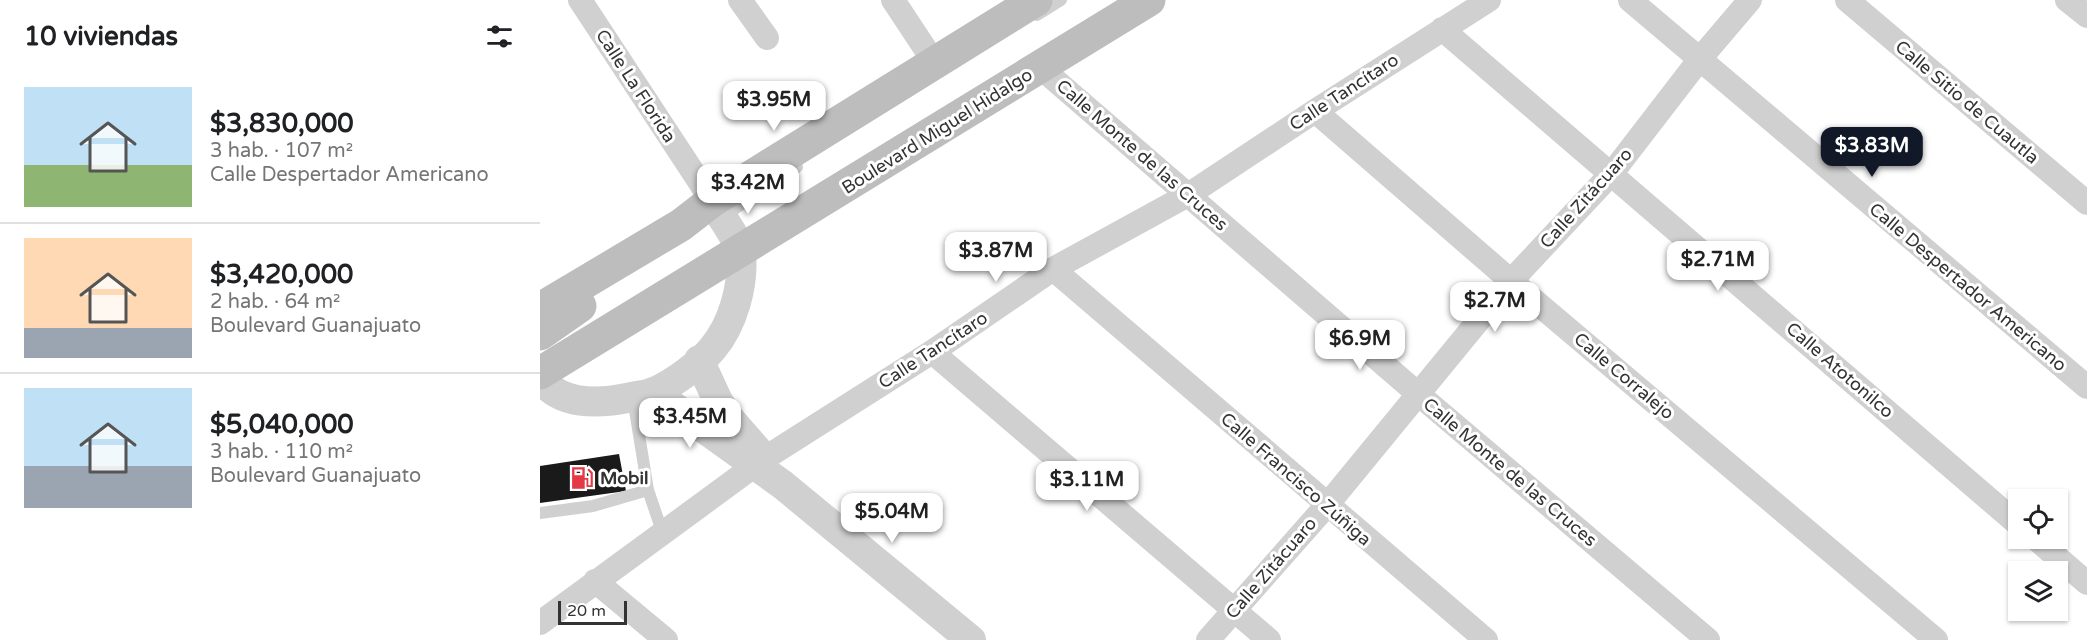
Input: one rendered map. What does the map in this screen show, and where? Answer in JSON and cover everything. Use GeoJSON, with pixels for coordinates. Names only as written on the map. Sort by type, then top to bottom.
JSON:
{"type":"FeatureCollection","features":[{"type":"Feature","properties":{"kind":"main road","name":"Boulevard Miguel Hidalgo"},"geometry":{"type":"LineString","coordinates":[[540,309],[681,225],[727,228],[1041,68],[1149,0]]}},
{"type":"Feature","properties":{"kind":"main road","name":"Boulevard Miguel Hidalgo"},"geometry":{"type":"LineString","coordinates":[[540,375],[934,62],[1029,12]]}},
{"type":"Feature","properties":{"kind":"main road"},"geometry":{"type":"LineString","coordinates":[[540,334],[643,265],[671,240],[681,225]]}},
{"type":"Feature","properties":{"kind":"street","name":"Calle La Florida"},"geometry":{"type":"LineString","coordinates":[[580,0],[727,228]]}},
{"type":"Feature","properties":{"kind":"street"},"geometry":{"type":"LineString","coordinates":[[740,0],[767,38]]}},
{"type":"Feature","properties":{"kind":"street"},"geometry":{"type":"LineString","coordinates":[[893,0],[934,62]]}},
{"type":"Feature","properties":{"kind":"street","name":"Calle Tancítaro"},"geometry":{"type":"LineString","coordinates":[[540,623],[760,462],[932,352],[1053,269],[1188,195],[1442,28],[1490,0]]}},
{"type":"Feature","properties":{"kind":"street","name":"Calle Despertador Americano"},"geometry":{"type":"LineString","coordinates":[[1630,0],[2087,387]]}},
{"type":"Feature","properties":{"kind":"street","name":"Calle Zitácuaro"},"geometry":{"type":"LineString","coordinates":[[1208,640],[1327,505],[1511,281],[1612,173],[1699,60],[1750,0]]}},
{"type":"Feature","properties":{"kind":"street","name":"Calle Sitio de Cuautla"},"geometry":{"type":"LineString","coordinates":[[1847,0],[2087,203]]}},
{"type":"Feature","properties":{"kind":"street"},"geometry":{"type":"LineString","coordinates":[[2067,0],[2087,16]]}},
{"type":"Feature","properties":{"kind":"street","name":"Calle Atotonilco"},"geometry":{"type":"LineString","coordinates":[[1442,28],[2008,515]]}},
{"type":"Feature","properties":{"kind":"street","name":"Calle Monte de las Cruces"},"geometry":{"type":"LineString","coordinates":[[1041,68],[1417,393],[1708,640]]}},
{"type":"Feature","properties":{"kind":"street","name":"Calle Corralejo"},"geometry":{"type":"LineString","coordinates":[[1315,111],[1511,281],[1936,640]]}},
{"type":"Feature","properties":{"kind":"street"},"geometry":{"type":"LineString","coordinates":[[540,375],[554,393],[567,399],[602,402],[643,394],[699,360],[713,348],[730,319],[738,294],[727,228]]}},
{"type":"Feature","properties":{"kind":"street","name":"Calle Francisco Zúñiga"},"geometry":{"type":"LineString","coordinates":[[1053,269],[1486,640]]}},
{"type":"Feature","properties":{"kind":"street"},"geometry":{"type":"LineString","coordinates":[[932,352],[1269,640]]}},
{"type":"Feature","properties":{"kind":"street"},"geometry":{"type":"LineString","coordinates":[[699,360],[718,401],[760,462],[783,485],[971,640]]}},
{"type":"Feature","properties":{"kind":"street"},"geometry":{"type":"LineString","coordinates":[[643,394],[760,462]]}},
{"type":"Feature","properties":{"kind":"street"},"geometry":{"type":"LineString","coordinates":[[2048,549],[2087,583]]}},
{"type":"Feature","properties":{"kind":"street"},"geometry":{"type":"LineString","coordinates":[[595,581],[666,640]]}},
{"type":"Feature","properties":{"kind":"lane"},"geometry":{"type":"LineString","coordinates":[[1029,12],[1061,0]]}},
{"type":"Feature","properties":{"kind":"lane"},"geometry":{"type":"LineString","coordinates":[[727,228],[1130,0]]}},
{"type":"Feature","properties":{"kind":"lane"},"geometry":{"type":"LineString","coordinates":[[540,359],[727,228],[812,158]]}},
{"type":"Feature","properties":{"kind":"lane"},"geometry":{"type":"LineString","coordinates":[[540,327],[681,225]]}},
{"type":"Feature","properties":{"kind":"lane"},"geometry":{"type":"LineString","coordinates":[[643,394],[648,490],[663,534]]}},
{"type":"Feature","properties":{"kind":"lane"},"geometry":{"type":"LineString","coordinates":[[540,513],[593,506],[648,490]]}},
{"type":"Feature","properties":{"kind":"building","name":"Mobil"},"geometry":{"type":"Polygon","coordinates":[[[619,454],[626,491],[540,503],[540,466],[619,454]]]}},
{"type":"Feature","properties":{"kind":"place","name":"Mobil"},"geometry":{"type":"Point","coordinates":[582,478]}}]}
